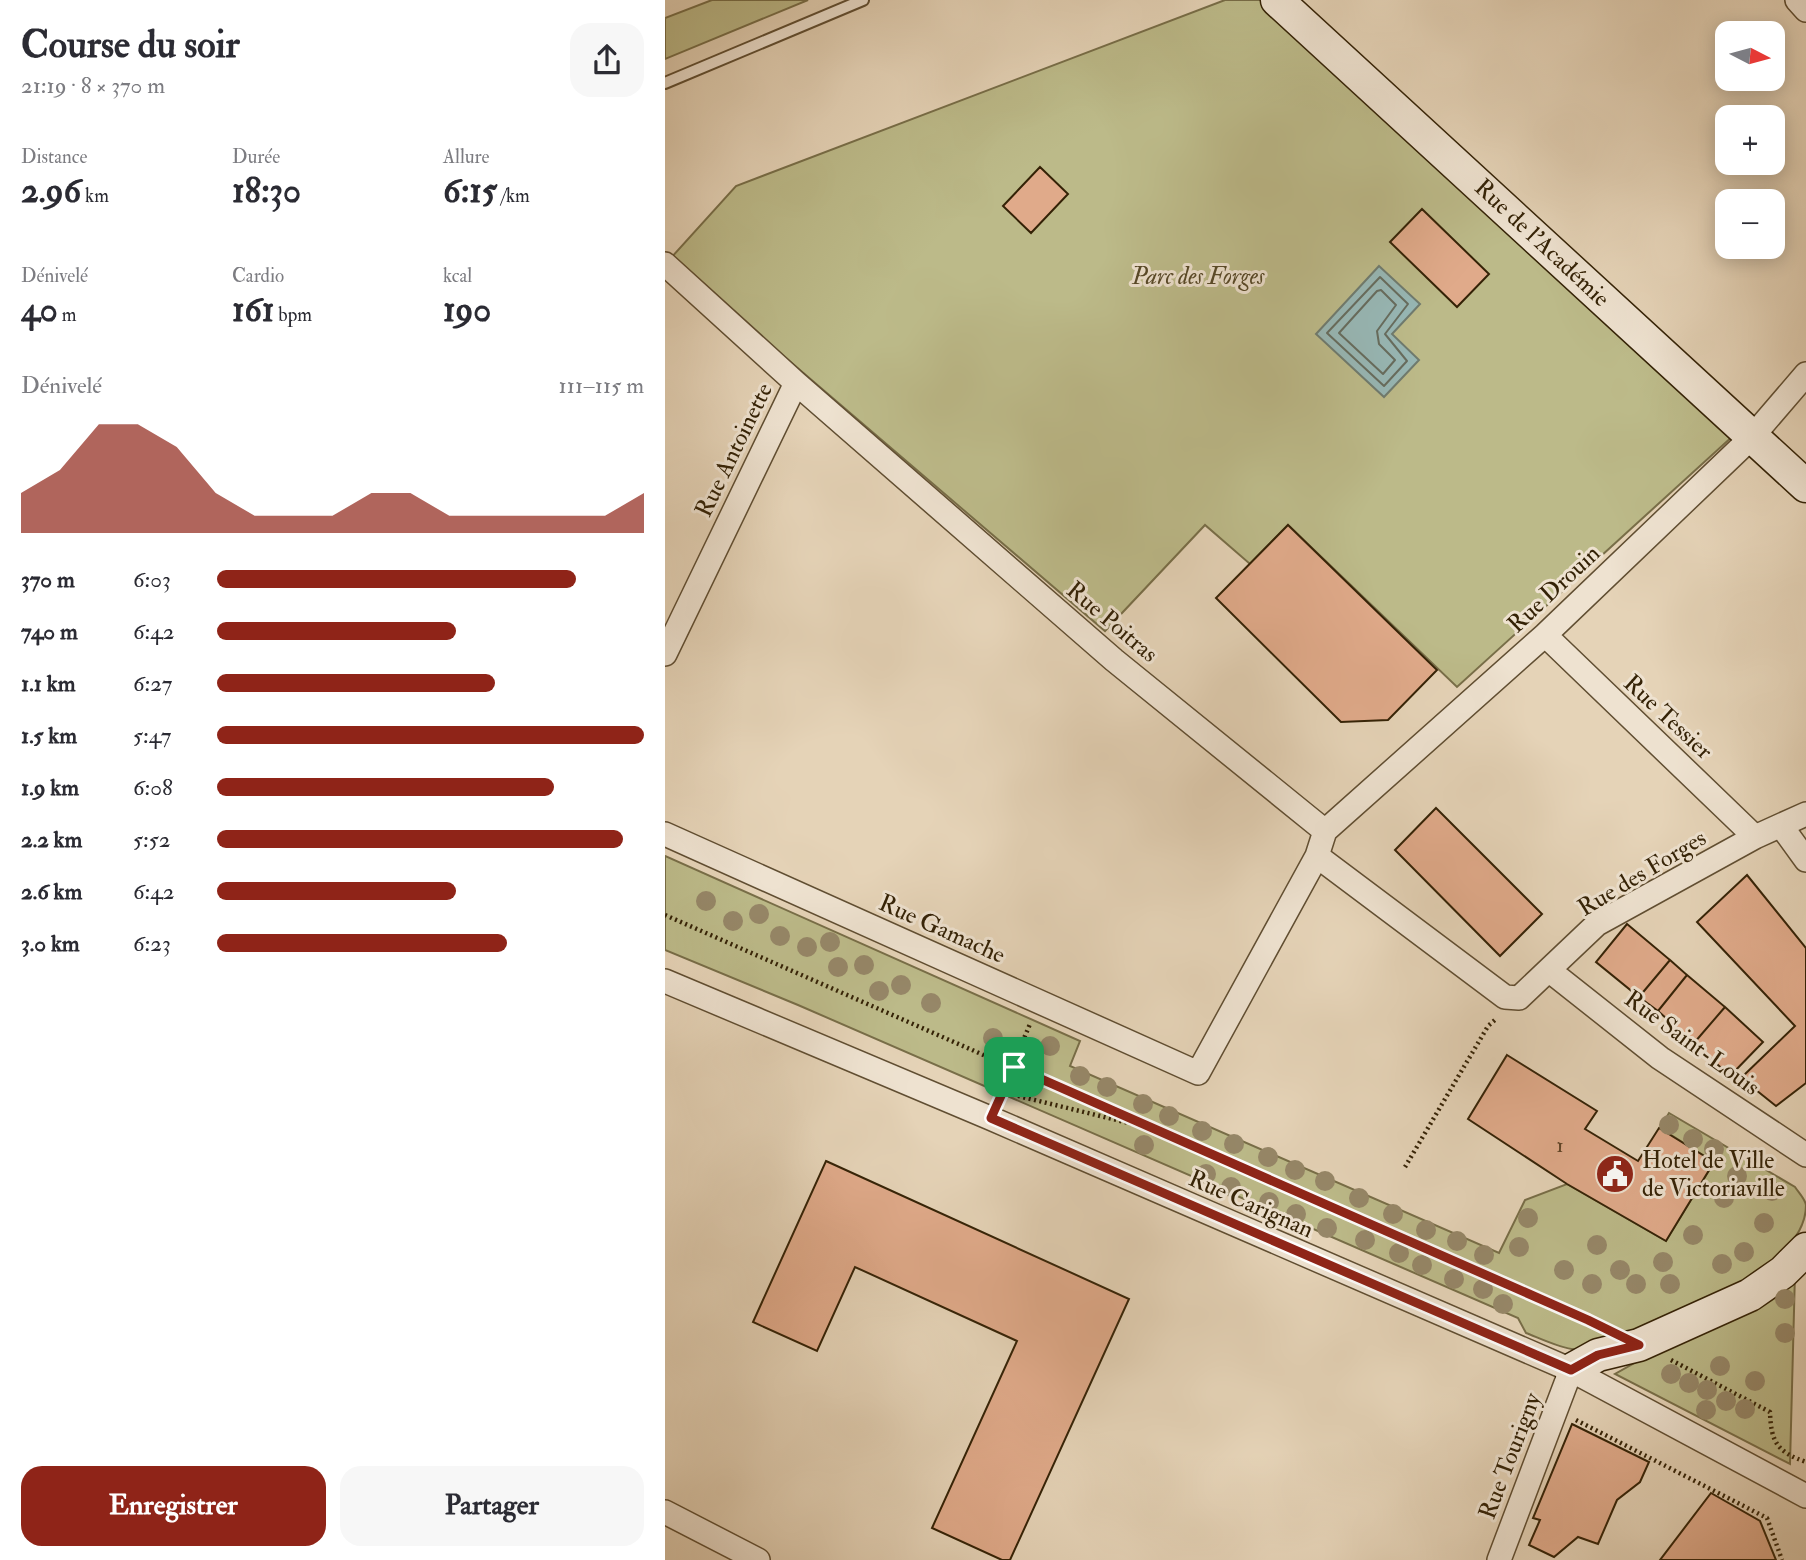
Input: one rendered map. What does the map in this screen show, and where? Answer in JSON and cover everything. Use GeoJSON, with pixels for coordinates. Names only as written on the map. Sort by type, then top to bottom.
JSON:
{"type":"FeatureCollection","features":[{"type":"Feature","properties":{"kind":"street","name":"Rue de l'Académie"},"geometry":{"type":"LineString","coordinates":[[1277,0],[1806,486]]}},
{"type":"Feature","properties":{"kind":"street"},"geometry":{"type":"LineString","coordinates":[[1797,0],[1806,10]]}},
{"type":"Feature","properties":{"kind":"street","name":"Rue Poitras"},"geometry":{"type":"LineString","coordinates":[[665,264],[796,383],[1114,660],[1325,831]]}},
{"type":"Feature","properties":{"kind":"street","name":"Rue Drouin"},"geometry":{"type":"LineString","coordinates":[[1325,831],[1545,635],[1752,436],[1806,374]]}},
{"type":"Feature","properties":{"kind":"street","name":"Rue Antoinette"},"geometry":{"type":"LineString","coordinates":[[665,654],[796,383]]}},
{"type":"Feature","properties":{"kind":"street","name":"Rue Tessier"},"geometry":{"type":"LineString","coordinates":[[1545,635],[1755,837]]}},
{"type":"Feature","properties":{"kind":"street","name":"Rue des Forges"},"geometry":{"type":"LineString","coordinates":[[1519,998],[1597,924],[1755,837],[1806,814]]}},
{"type":"Feature","properties":{"kind":"street"},"geometry":{"type":"LineString","coordinates":[[1782,827],[1806,860]]}},
{"type":"Feature","properties":{"kind":"street"},"geometry":{"type":"LineString","coordinates":[[1325,831],[1317,856],[1505,997],[1519,998]]}},
{"type":"Feature","properties":{"kind":"street","name":"Rue Gamache"},"geometry":{"type":"LineString","coordinates":[[665,834],[1198,1073],[1317,856]]}},
{"type":"Feature","properties":{"kind":"street","name":"Rue Saint-Louis"},"geometry":{"type":"LineString","coordinates":[[1550,971],[1660,1058],[1806,1155]]}},
{"type":"Feature","properties":{"kind":"street","name":"Rue Carignan"},"geometry":{"type":"LineString","coordinates":[[665,981],[991,1118],[1571,1370],[1806,1496]]}},
{"type":"Feature","properties":{"kind":"street"},"geometry":{"type":"LineString","coordinates":[[1571,1370],[1598,1355],[1639,1345],[1750,1295],[1783,1272],[1806,1249]]}},
{"type":"Feature","properties":{"kind":"street","name":"Rue Tourigny"},"geometry":{"type":"LineString","coordinates":[[1499,1560],[1571,1370]]}},
{"type":"Feature","properties":{"kind":"street"},"geometry":{"type":"LineString","coordinates":[[665,1512],[758,1560]]}},
{"type":"Feature","properties":{"kind":"lane"},"geometry":{"type":"LineString","coordinates":[[665,83],[863,0]]}},
{"type":"Feature","properties":{"kind":"path"},"geometry":{"type":"LineString","coordinates":[[665,915],[1639,1345],[1770,1412],[1771,1436],[1787,1455],[1806,1462]]}},
{"type":"Feature","properties":{"kind":"path"},"geometry":{"type":"LineString","coordinates":[[1405,1167],[1488,1026],[1519,998]]}},
{"type":"Feature","properties":{"kind":"path"},"geometry":{"type":"LineString","coordinates":[[991,1118],[1039,1000]]}},
{"type":"Feature","properties":{"kind":"path"},"geometry":{"type":"LineString","coordinates":[[1002,1092],[1151,1128]]}},
{"type":"Feature","properties":{"kind":"path"},"geometry":{"type":"LineString","coordinates":[[1575,1419],[1767,1518],[1783,1560]]}},
{"type":"Feature","properties":{"kind":"green space"},"geometry":{"type":"Polygon","coordinates":[[[712,0],[808,0],[665,59],[665,18],[712,0]]]}},
{"type":"Feature","properties":{"kind":"green space","name":"Parc des Forges"},"geometry":{"type":"Polygon","coordinates":[[[1225,0],[1269,0],[1734,435],[1457,687],[1288,525],[1250,564],[1205,525],[1105,631],[670,259],[736,186],[1225,0]]]}},
{"type":"Feature","properties":{"kind":"green space"},"geometry":{"type":"Polygon","coordinates":[[[665,856],[1080,1041],[1070,1066],[1499,1253],[1525,1200],[1567,1184],[1666,1241],[1714,1162],[1660,1128],[1669,1113],[1795,1187],[1806,1205],[1800,1229],[1784,1251],[1760,1271],[1702,1304],[1588,1346],[1571,1349],[1559,1346],[1526,1333],[1518,1318],[798,1005],[665,950],[665,856]]]}},
{"type":"Feature","properties":{"kind":"green space"},"geometry":{"type":"Polygon","coordinates":[[[1795,1273],[1790,1464],[1615,1374],[1795,1273]]]}},
{"type":"Feature","properties":{"kind":"water"},"geometry":{"type":"Polygon","coordinates":[[[1379,266],[1420,304],[1392,334],[1419,360],[1384,397],[1316,334],[1379,266]]]}},
{"type":"Feature","properties":{"kind":"building"},"geometry":{"type":"Polygon","coordinates":[[[1040,167],[1068,194],[1031,233],[1003,206],[1040,167]]]}},
{"type":"Feature","properties":{"kind":"building"},"geometry":{"type":"Polygon","coordinates":[[[1422,209],[1489,274],[1457,307],[1390,242],[1422,209]]]}},
{"type":"Feature","properties":{"kind":"building"},"geometry":{"type":"Polygon","coordinates":[[[1288,525],[1437,670],[1388,720],[1341,722],[1216,598],[1288,525]]]}},
{"type":"Feature","properties":{"kind":"building"},"geometry":{"type":"Polygon","coordinates":[[[1436,808],[1542,914],[1500,956],[1395,850],[1436,808]]]}},
{"type":"Feature","properties":{"kind":"building"},"geometry":{"type":"Polygon","coordinates":[[[1747,875],[1806,948],[1806,1083],[1776,1106],[1741,1078],[1795,1026],[1697,922],[1747,875]]]}},
{"type":"Feature","properties":{"kind":"building"},"geometry":{"type":"Polygon","coordinates":[[[1627,924],[1670,960],[1639,997],[1596,962],[1627,924]]]}},
{"type":"Feature","properties":{"kind":"building"},"geometry":{"type":"Polygon","coordinates":[[[1670,960],[1687,975],[1658,1011],[1639,997],[1670,960]]]}},
{"type":"Feature","properties":{"kind":"building"},"geometry":{"type":"Polygon","coordinates":[[[1687,975],[1725,1007],[1694,1043],[1658,1011],[1687,975]]]}},
{"type":"Feature","properties":{"kind":"building"},"geometry":{"type":"Polygon","coordinates":[[[1725,1007],[1763,1042],[1730,1076],[1694,1043],[1725,1007]]]}},
{"type":"Feature","properties":{"kind":"building","name":"Hotel de Ville de Victoriaville"},"geometry":{"type":"Polygon","coordinates":[[[1507,1055],[1597,1111],[1585,1129],[1638,1161],[1659,1128],[1714,1162],[1666,1241],[1567,1184],[1468,1119],[1507,1055]]]}},
{"type":"Feature","properties":{"kind":"building"},"geometry":{"type":"Polygon","coordinates":[[[826,1161],[1129,1299],[1010,1560],[1002,1560],[932,1528],[1017,1341],[855,1267],[817,1351],[753,1322],[826,1161]]]}},
{"type":"Feature","properties":{"kind":"building"},"geometry":{"type":"Polygon","coordinates":[[[1572,1424],[1649,1462],[1640,1482],[1617,1500],[1598,1544],[1578,1537],[1554,1557],[1529,1545],[1540,1520],[1533,1518],[1572,1424]]]}},
{"type":"Feature","properties":{"kind":"building"},"geometry":{"type":"Polygon","coordinates":[[[1711,1493],[1760,1521],[1776,1560],[1660,1560],[1711,1493]]]}},
{"type":"Feature","properties":{"kind":"place","name":"Hotel de Ville de Victoriaville"},"geometry":{"type":"Point","coordinates":[1615,1174]}},
{"type":"Feature","properties":{"kind":"route"},"geometry":{"type":"LineString","coordinates":[[1014,1067],[1588,1320],[1639,1345],[1598,1355],[1571,1370],[991,1118],[1014,1067]]}}]}
